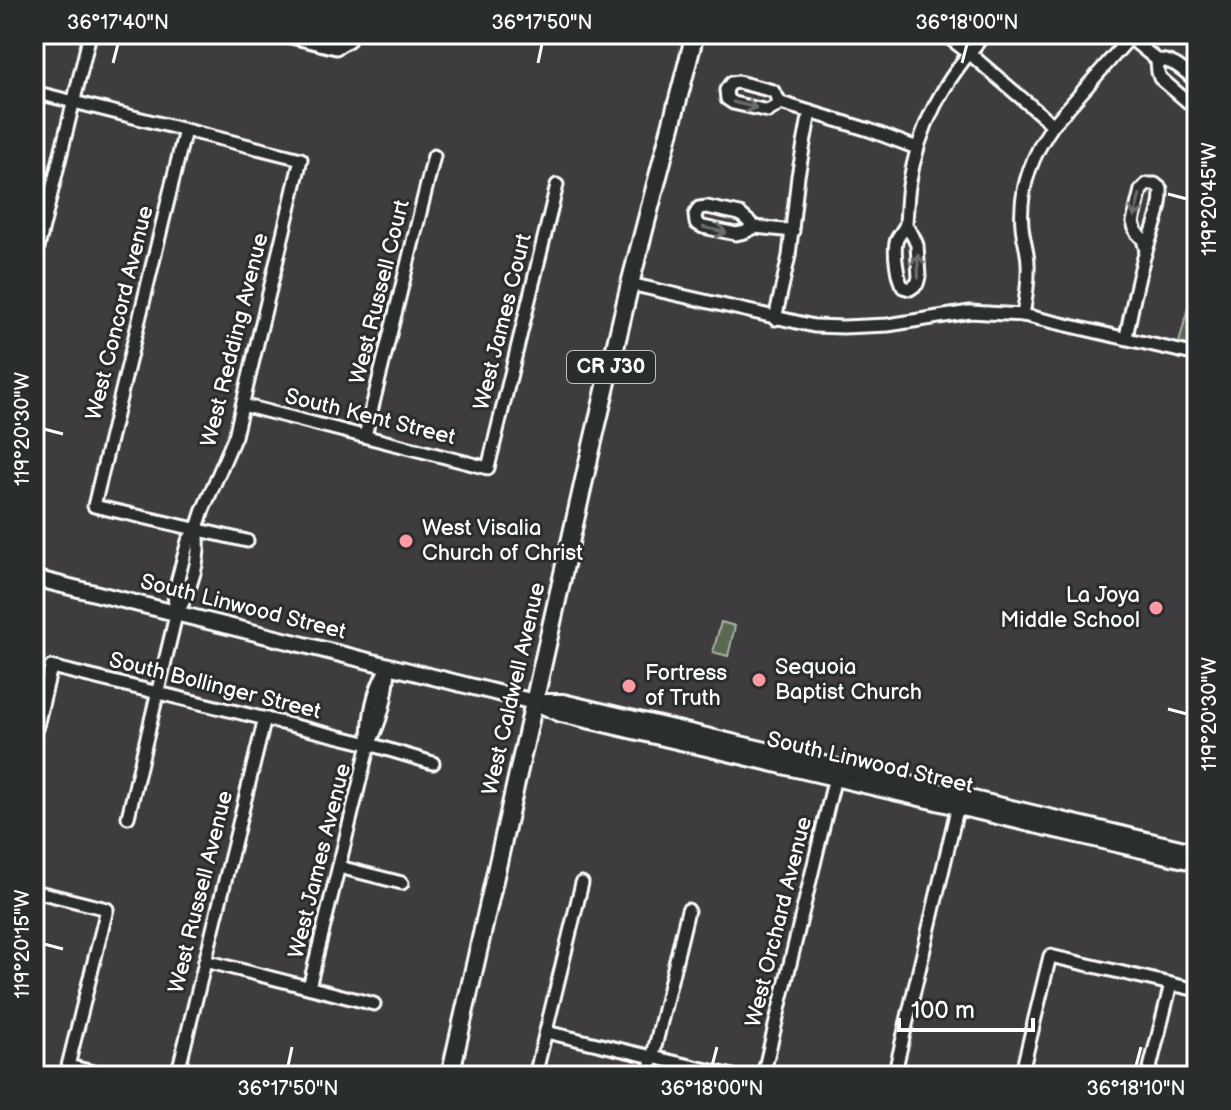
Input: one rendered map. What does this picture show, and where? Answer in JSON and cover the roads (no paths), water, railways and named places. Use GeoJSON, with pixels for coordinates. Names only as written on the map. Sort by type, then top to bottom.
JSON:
{"type":"FeatureCollection","features":[{"type":"Feature","properties":{"kind":"main road","name":"West Caldwell Avenue"},"geometry":{"type":"LineString","coordinates":[[450,1076],[630,284],[695,34]]}},
{"type":"Feature","properties":{"kind":"street"},"geometry":{"type":"LineString","coordinates":[[34,264],[90,34]]}},
{"type":"Feature","properties":{"kind":"street"},"geometry":{"type":"LineString","coordinates":[[279,34],[336,48],[347,39]]}},
{"type":"Feature","properties":{"kind":"street"},"geometry":{"type":"LineString","coordinates":[[944,34],[1053,125]]}},
{"type":"Feature","properties":{"kind":"street"},"geometry":{"type":"LineString","coordinates":[[906,226],[917,245],[919,277],[917,284],[910,289],[903,287],[899,281],[896,241],[906,226],[906,206],[917,148],[938,96],[985,34]]}},
{"type":"Feature","properties":{"kind":"street"},"geometry":{"type":"LineString","coordinates":[[1023,315],[1028,264],[1022,227],[1022,197],[1029,170],[1053,125],[1131,36],[1157,60],[1160,78],[1188,102],[1197,103]]}},
{"type":"Feature","properties":{"kind":"street"},"geometry":{"type":"LineString","coordinates":[[1157,60],[1174,62],[1197,82]]}},
{"type":"Feature","properties":{"kind":"street"},"geometry":{"type":"LineString","coordinates":[[34,92],[185,130]]}},
{"type":"Feature","properties":{"kind":"street"},"geometry":{"type":"LineString","coordinates":[[781,103],[917,148]]}},
{"type":"Feature","properties":{"kind":"street"},"geometry":{"type":"LineString","coordinates":[[775,319],[793,231],[800,165],[810,112]]}},
{"type":"Feature","properties":{"kind":"street","name":"West Redding Avenue"},"geometry":{"type":"LineString","coordinates":[[128,817],[176,615],[187,597],[200,545],[197,528],[231,448],[301,159],[185,130]]}},
{"type":"Feature","properties":{"kind":"street","name":"West Concord Avenue"},"geometry":{"type":"LineString","coordinates":[[185,130],[94,506],[197,528]]}},
{"type":"Feature","properties":{"kind":"street","name":"West Russell Court"},"geometry":{"type":"LineString","coordinates":[[365,436],[434,156]]}},
{"type":"Feature","properties":{"kind":"street"},"geometry":{"type":"LineString","coordinates":[[1126,337],[1161,197],[1161,189],[1155,184],[1147,184],[1141,190],[1133,222],[1146,251]]}},
{"type":"Feature","properties":{"kind":"street","name":"West James Court"},"geometry":{"type":"LineString","coordinates":[[488,468],[557,185]]}},
{"type":"Feature","properties":{"kind":"street"},"geometry":{"type":"LineString","coordinates":[[755,227],[740,214],[707,207],[699,208],[695,215],[696,223],[703,227],[736,234],[755,227],[793,231]]}},
{"type":"Feature","properties":{"kind":"street"},"geometry":{"type":"LineString","coordinates":[[630,284],[814,326],[888,325],[970,312],[1023,315],[1197,355]]}},
{"type":"Feature","properties":{"kind":"street","name":"South Kent Street"},"geometry":{"type":"LineString","coordinates":[[242,405],[488,468]]}},
{"type":"Feature","properties":{"kind":"street"},"geometry":{"type":"LineString","coordinates":[[197,528],[247,541]]}},
{"type":"Feature","properties":{"kind":"street","name":"South Linwood Street"},"geometry":{"type":"LineString","coordinates":[[34,578],[534,702],[561,714],[835,777],[1197,852]]}},
{"type":"Feature","properties":{"kind":"street","name":"West James Avenue"},"geometry":{"type":"LineString","coordinates":[[309,987],[369,744],[379,726],[388,689],[389,665]]}},
{"type":"Feature","properties":{"kind":"street","name":"South Bollinger Street"},"geometry":{"type":"LineString","coordinates":[[34,739],[51,667],[369,744],[433,763]]}},
{"type":"Feature","properties":{"kind":"street","name":"South Linwood Street"},"geometry":{"type":"LineString","coordinates":[[534,702],[563,702],[901,782],[1073,834],[1197,863]]}},
{"type":"Feature","properties":{"kind":"street","name":"West Russell Avenue"},"geometry":{"type":"LineString","coordinates":[[177,1076],[265,718]]}},
{"type":"Feature","properties":{"kind":"street"},"geometry":{"type":"LineString","coordinates":[[835,777],[844,774],[873,781],[901,782]]}},
{"type":"Feature","properties":{"kind":"street","name":"West Orchard Avenue"},"geometry":{"type":"LineString","coordinates":[[763,1076],[835,777]]}},
{"type":"Feature","properties":{"kind":"street"},"geometry":{"type":"LineString","coordinates":[[894,1076],[959,801]]}},
{"type":"Feature","properties":{"kind":"street"},"geometry":{"type":"LineString","coordinates":[[1073,834],[1092,834],[1159,849],[1168,845]]}},
{"type":"Feature","properties":{"kind":"street"},"geometry":{"type":"LineString","coordinates":[[339,867],[402,883]]}},
{"type":"Feature","properties":{"kind":"street"},"geometry":{"type":"LineString","coordinates":[[535,1076],[582,883]]}},
{"type":"Feature","properties":{"kind":"street"},"geometry":{"type":"LineString","coordinates":[[34,891],[107,909],[68,1066],[111,1076]]}},
{"type":"Feature","properties":{"kind":"street"},"geometry":{"type":"LineString","coordinates":[[648,1076],[688,910]]}},
{"type":"Feature","properties":{"kind":"street"},"geometry":{"type":"LineString","coordinates":[[1021,1076],[1050,956],[1197,990]]}},
{"type":"Feature","properties":{"kind":"street"},"geometry":{"type":"LineString","coordinates":[[205,961],[374,1004]]}},
{"type":"Feature","properties":{"kind":"street"},"geometry":{"type":"LineString","coordinates":[[1148,1076],[1171,984]]}},
{"type":"Feature","properties":{"kind":"street"},"geometry":{"type":"LineString","coordinates":[[546,1032],[733,1076]]}},
{"type":"Feature","properties":{"kind":"place","name":"West Visalia Church of Christ"},"geometry":{"type":"Point","coordinates":[406,541]}},
{"type":"Feature","properties":{"kind":"place","name":"La Joya Middle School"},"geometry":{"type":"Point","coordinates":[1156,608]}},
{"type":"Feature","properties":{"kind":"place","name":"Sequoia Baptist Church"},"geometry":{"type":"Point","coordinates":[759,680]}},
{"type":"Feature","properties":{"kind":"place","name":"Fortress of Truth"},"geometry":{"type":"Point","coordinates":[629,686]}}]}
